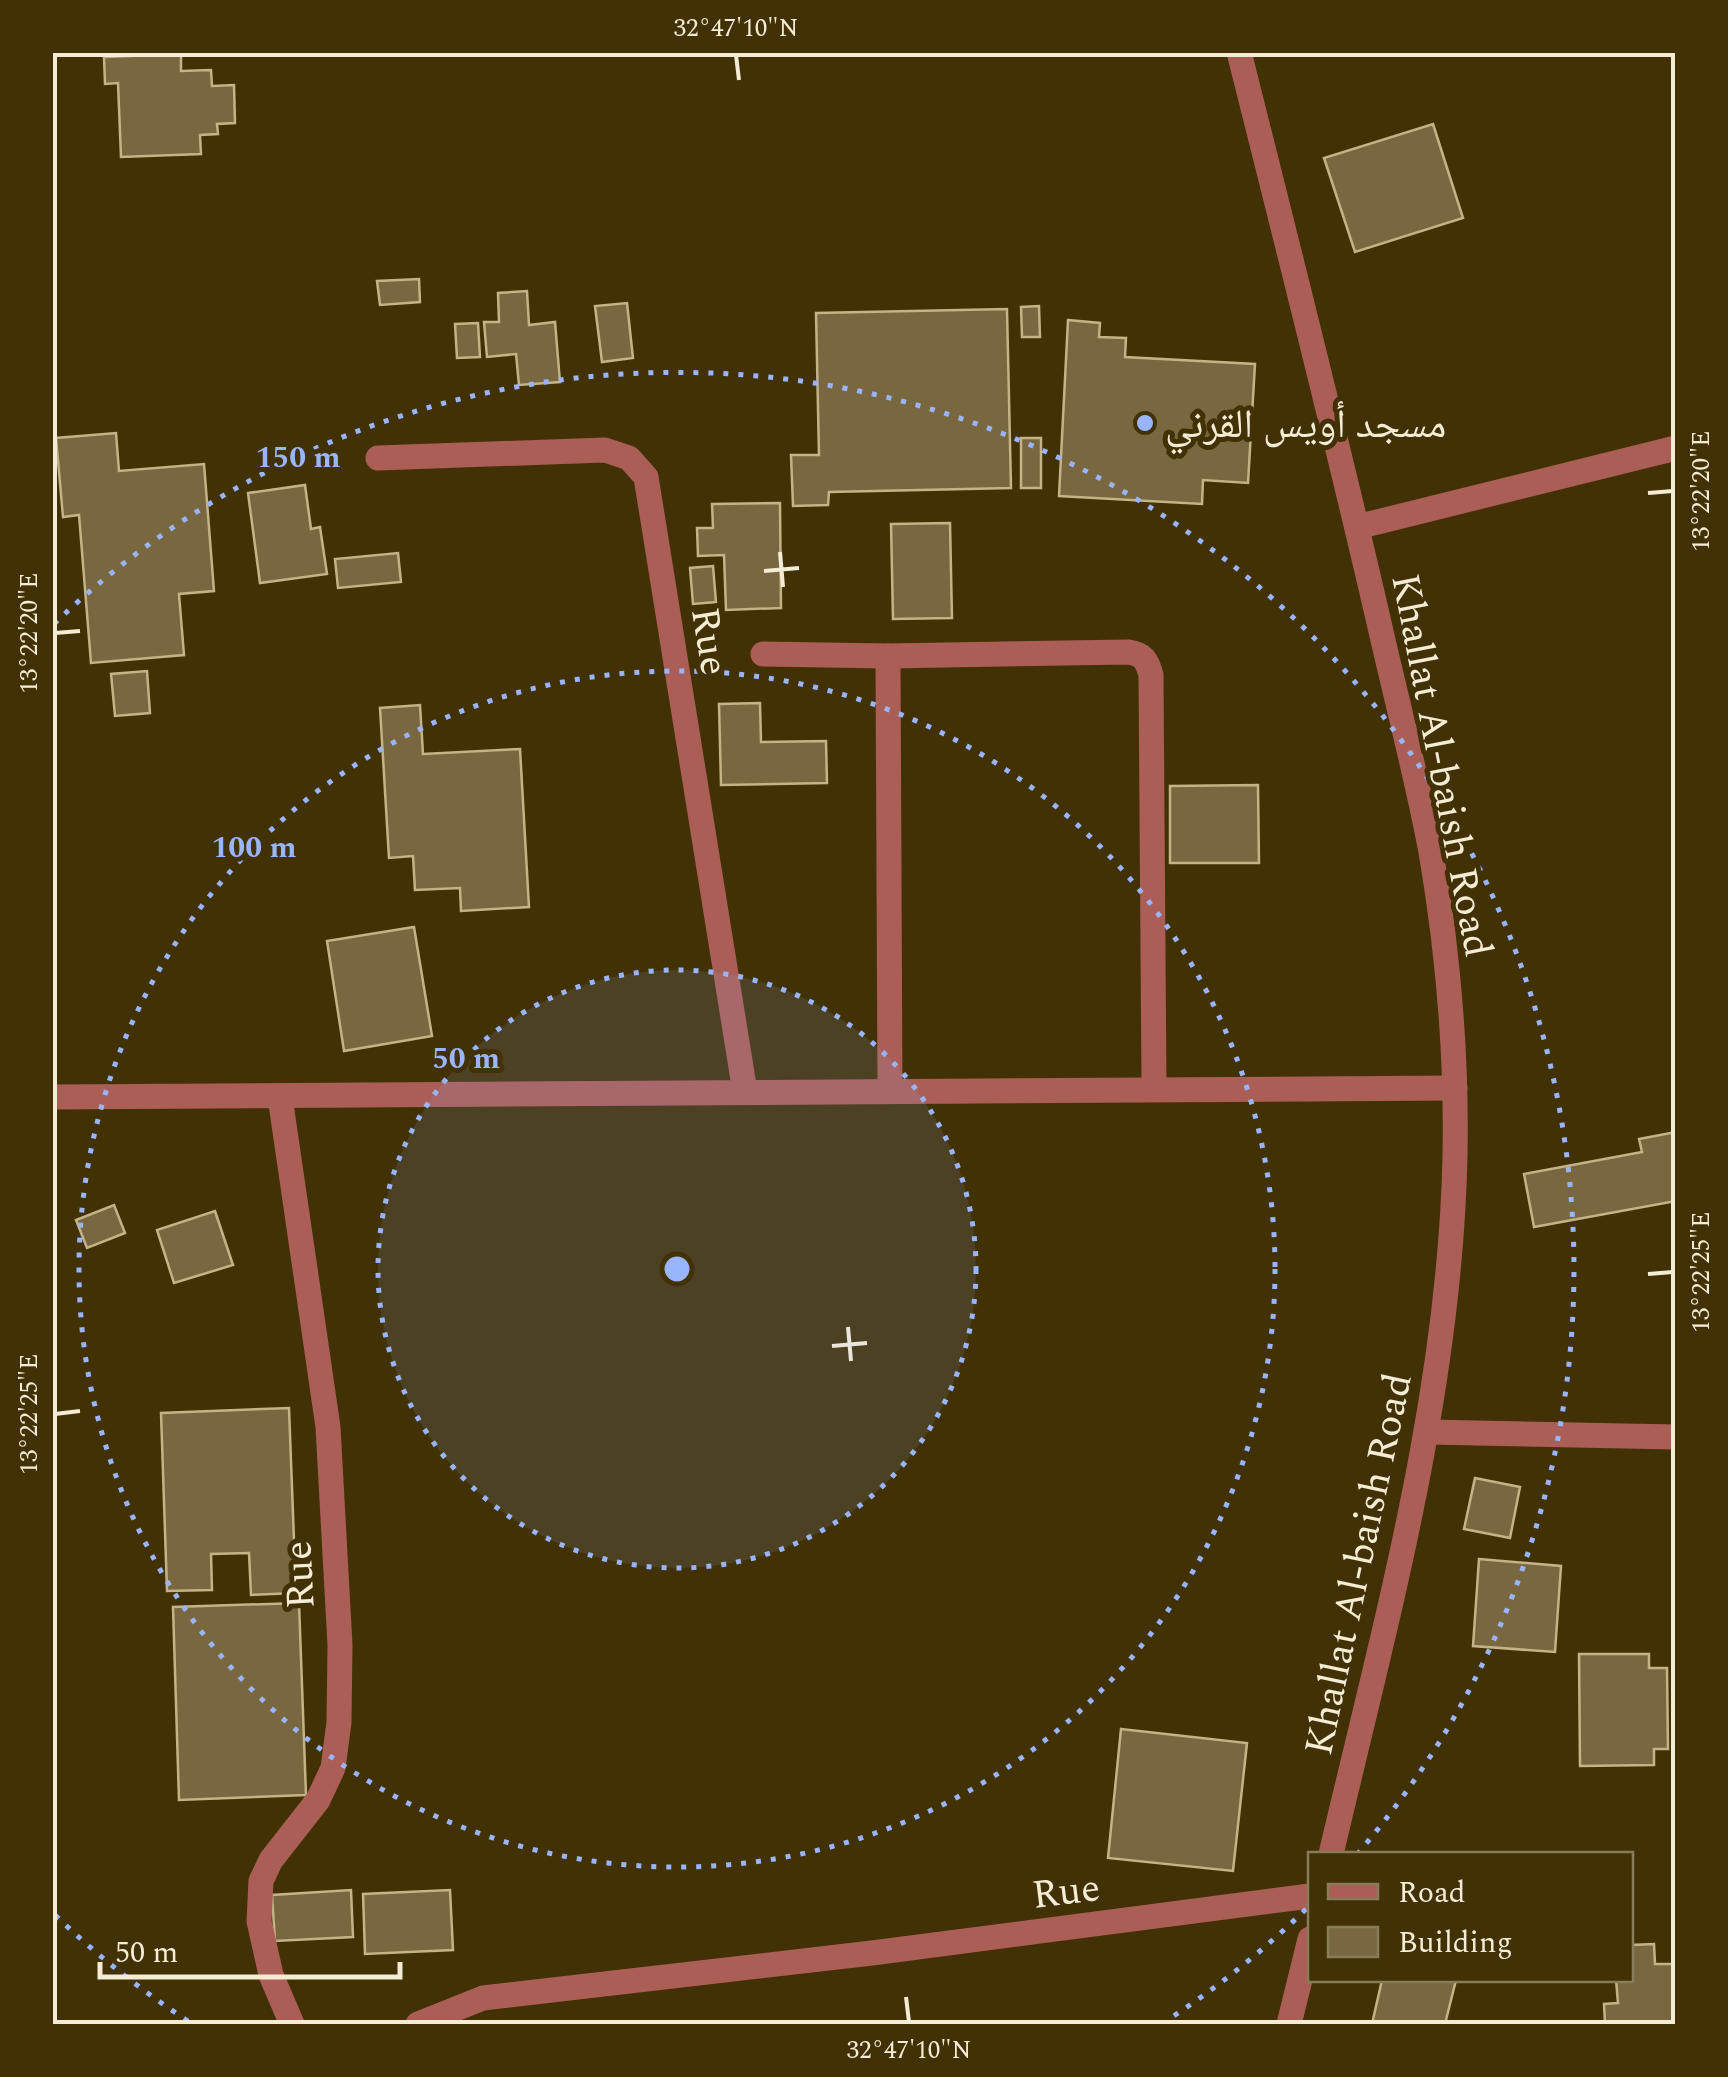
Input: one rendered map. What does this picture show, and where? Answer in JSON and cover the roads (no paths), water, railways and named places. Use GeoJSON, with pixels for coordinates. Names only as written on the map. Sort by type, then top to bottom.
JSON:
{"type":"FeatureCollection","features":[{"type":"Feature","properties":{"kind":"street","name":"Khallat Al-baish Road"},"geometry":{"type":"LineString","coordinates":[[1240,52],[1357,527],[1430,849],[1442,928],[1455,1088],[1452,1224],[1440,1358],[1428,1432],[1331,1852]]}},
{"type":"Feature","properties":{"kind":"street"},"geometry":{"type":"LineString","coordinates":[[1357,527],[1676,448]]}},
{"type":"Feature","properties":{"kind":"street","name":"Rue"},"geometry":{"type":"LineString","coordinates":[[378,458],[605,450],[629,458],[646,477],[745,1092]]}},
{"type":"Feature","properties":{"kind":"street","name":"Rue"},"geometry":{"type":"LineString","coordinates":[[763,654],[1128,652],[1148,661],[1154,1088]]}},
{"type":"Feature","properties":{"kind":"street"},"geometry":{"type":"LineString","coordinates":[[888,656],[890,1091]]}},
{"type":"Feature","properties":{"kind":"street"},"geometry":{"type":"LineString","coordinates":[[52,1097],[1455,1088]]}},
{"type":"Feature","properties":{"kind":"street","name":"Rue"},"geometry":{"type":"LineString","coordinates":[[280,1097],[328,1427],[340,1645],[339,1722],[333,1768],[318,1800],[271,1860],[261,1880],[259,1921],[271,1975],[292,2024]]}},
{"type":"Feature","properties":{"kind":"street"},"geometry":{"type":"LineString","coordinates":[[1428,1432],[1676,1438]]}},
{"type":"Feature","properties":{"kind":"street","name":"Rue"},"geometry":{"type":"LineString","coordinates":[[418,2024],[483,1998],[1308,1896]]}},
{"type":"Feature","properties":{"kind":"street"},"geometry":{"type":"LineString","coordinates":[[1289,2024],[1308,1947]]}},
{"type":"Feature","properties":{"kind":"place","name":"مسجد أويس القرني"},"geometry":{"type":"Point","coordinates":[1145,423]}}]}
